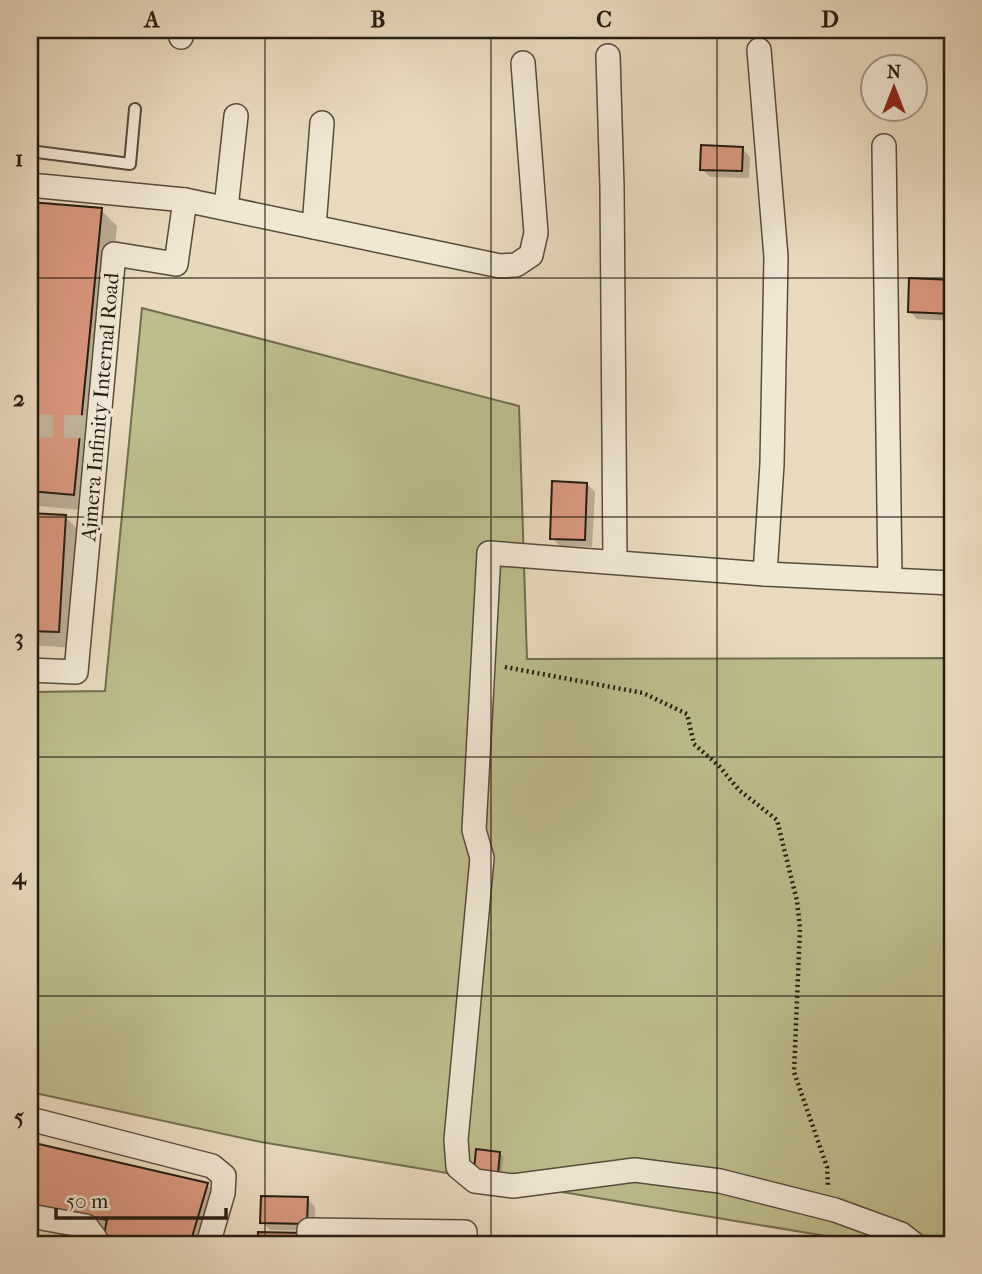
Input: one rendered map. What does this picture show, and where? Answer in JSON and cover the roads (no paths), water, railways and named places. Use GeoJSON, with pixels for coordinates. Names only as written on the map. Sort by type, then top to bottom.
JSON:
{"type":"FeatureCollection","features":[{"type":"Feature","properties":{"kind":"street"},"geometry":{"type":"LineString","coordinates":[[760,50],[776,257],[772,464],[765,574]]}},
{"type":"Feature","properties":{"kind":"street"},"geometry":{"type":"LineString","coordinates":[[608,56],[612,187],[615,562]]}},
{"type":"Feature","properties":{"kind":"street"},"geometry":{"type":"LineString","coordinates":[[30,186],[185,200],[500,266],[516,265],[531,255],[536,233],[523,63]]}},
{"type":"Feature","properties":{"kind":"street"},"geometry":{"type":"LineString","coordinates":[[226,208],[236,116]]}},
{"type":"Feature","properties":{"kind":"street"},"geometry":{"type":"LineString","coordinates":[[314,227],[322,123]]}},
{"type":"Feature","properties":{"kind":"street"},"geometry":{"type":"LineString","coordinates":[[884,146],[890,579]]}},
{"type":"Feature","properties":{"kind":"street","name":"Ajmera Infinity Internal Road"},"geometry":{"type":"LineString","coordinates":[[30,670],[76,671],[114,254],[176,264],[185,200]]}},
{"type":"Feature","properties":{"kind":"street"},"geometry":{"type":"LineString","coordinates":[[914,1244],[901,1234],[835,1210],[720,1181],[635,1170],[513,1186],[475,1181],[458,1167],[456,1140],[482,858],[474,830],[489,553],[765,574],[952,583]]}},
{"type":"Feature","properties":{"kind":"street"},"geometry":{"type":"LineString","coordinates":[[30,1119],[212,1166],[224,1176],[223,1193],[208,1244]]}},
{"type":"Feature","properties":{"kind":"street"},"geometry":{"type":"LineString","coordinates":[[30,1216],[86,1226],[95,1238],[94,1244]]}},
{"type":"Feature","properties":{"kind":"street"},"geometry":{"type":"LineString","coordinates":[[309,1244],[310,1230],[465,1232],[465,1244]]}},
{"type":"Feature","properties":{"kind":"lane"},"geometry":{"type":"LineString","coordinates":[[30,151],[130,164],[135,109]]}},
{"type":"Feature","properties":{"kind":"tunnel"},"geometry":{"type":"LineString","coordinates":[[30,426],[98,427]]}}]}
